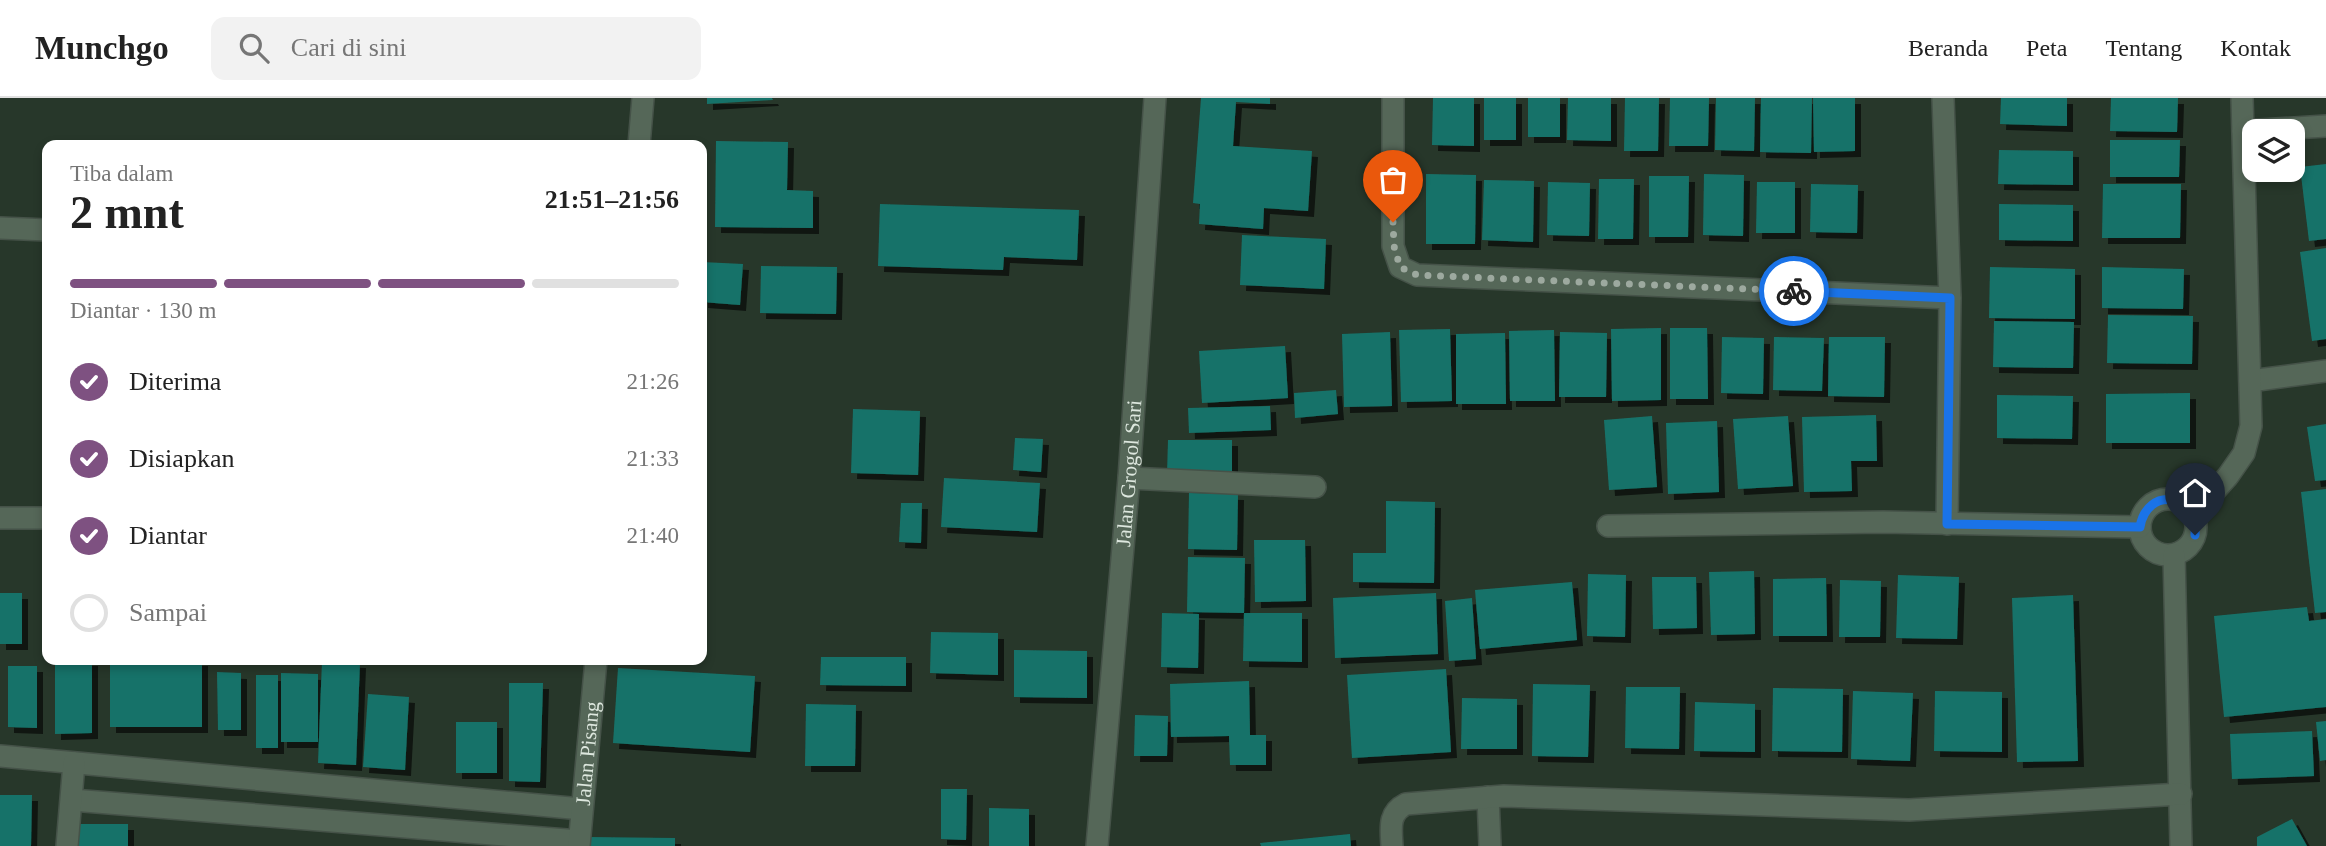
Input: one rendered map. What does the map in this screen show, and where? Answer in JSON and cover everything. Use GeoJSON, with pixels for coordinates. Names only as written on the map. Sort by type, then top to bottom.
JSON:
{"type":"FeatureCollection","features":[{"type":"Feature","properties":{"kind":"street"},"geometry":{"type":"LineString","coordinates":[[639,140],[643,98]]}},
{"type":"Feature","properties":{"kind":"street","name":"Jalan Grogol Sari"},"geometry":{"type":"LineString","coordinates":[[1097,846],[1129,478],[1155,98]]}},
{"type":"Feature","properties":{"kind":"street"},"geometry":{"type":"LineString","coordinates":[[1393,98],[1394,246],[1400,267],[1417,275],[1950,298]]}},
{"type":"Feature","properties":{"kind":"street"},"geometry":{"type":"LineString","coordinates":[[1943,98],[1950,298],[1947,524]]}},
{"type":"Feature","properties":{"kind":"street"},"geometry":{"type":"LineString","coordinates":[[2242,98],[2243,119]]}},
{"type":"Feature","properties":{"kind":"street"},"geometry":{"type":"LineString","coordinates":[[2305,127],[2326,126]]}},
{"type":"Feature","properties":{"kind":"street"},"geometry":{"type":"LineString","coordinates":[[2193,515],[2228,476],[2244,453],[2250,426],[2244,182]]}},
{"type":"Feature","properties":{"kind":"street"},"geometry":{"type":"LineString","coordinates":[[0,228],[42,230]]}},
{"type":"Feature","properties":{"kind":"street"},"geometry":{"type":"LineString","coordinates":[[2250,381],[2326,371]]}},
{"type":"Feature","properties":{"kind":"street"},"geometry":{"type":"LineString","coordinates":[[1129,478],[1315,487]]}},
{"type":"Feature","properties":{"kind":"street"},"geometry":{"type":"LineString","coordinates":[[2161,500],[2180,502],[2193,515],[2196,524],[2195,535],[2190,544],[2174,555],[2154,552],[2141,537],[2140,527],[2146,510],[2161,500]]}},
{"type":"Feature","properties":{"kind":"street"},"geometry":{"type":"LineString","coordinates":[[0,518],[42,518]]}},
{"type":"Feature","properties":{"kind":"street"},"geometry":{"type":"LineString","coordinates":[[1608,526],[1882,522],[2140,527]]}},
{"type":"Feature","properties":{"kind":"street"},"geometry":{"type":"LineString","coordinates":[[2174,555],[2181,846]]}},
{"type":"Feature","properties":{"kind":"street","name":"Jalan Pisang"},"geometry":{"type":"LineString","coordinates":[[579,843],[596,665]]}},
{"type":"Feature","properties":{"kind":"street"},"geometry":{"type":"LineString","coordinates":[[0,756],[582,808]]}},
{"type":"Feature","properties":{"kind":"street"},"geometry":{"type":"LineString","coordinates":[[67,846],[74,762]]}},
{"type":"Feature","properties":{"kind":"street"},"geometry":{"type":"LineString","coordinates":[[1392,846],[1392,817],[1400,806],[1488,797],[1909,810],[2181,794]]}},
{"type":"Feature","properties":{"kind":"street"},"geometry":{"type":"LineString","coordinates":[[1488,797],[1490,846]]}},
{"type":"Feature","properties":{"kind":"street"},"geometry":{"type":"LineString","coordinates":[[72,800],[579,843]]}},
{"type":"Feature","properties":{"kind":"building"},"geometry":{"type":"Polygon","coordinates":[[[707,98],[772,98],[773,100],[707,104],[707,98]]]}},
{"type":"Feature","properties":{"kind":"building"},"geometry":{"type":"Polygon","coordinates":[[[1201,98],[1270,98],[1270,104],[1236,102],[1233,146],[1312,151],[1308,211],[1264,208],[1263,229],[1199,224],[1200,204],[1193,203],[1201,98]]]}},
{"type":"Feature","properties":{"kind":"building"},"geometry":{"type":"Polygon","coordinates":[[[1433,98],[1474,98],[1474,146],[1432,145],[1433,98]]]}},
{"type":"Feature","properties":{"kind":"building"},"geometry":{"type":"Polygon","coordinates":[[[1484,98],[1516,98],[1516,140],[1484,140],[1484,98]]]}},
{"type":"Feature","properties":{"kind":"building"},"geometry":{"type":"Polygon","coordinates":[[[1528,98],[1560,98],[1560,137],[1528,137],[1528,98]]]}},
{"type":"Feature","properties":{"kind":"building"},"geometry":{"type":"Polygon","coordinates":[[[1568,98],[1611,98],[1611,141],[1567,140],[1568,98]]]}},
{"type":"Feature","properties":{"kind":"building"},"geometry":{"type":"Polygon","coordinates":[[[1625,98],[1659,98],[1658,151],[1624,151],[1625,98]]]}},
{"type":"Feature","properties":{"kind":"building"},"geometry":{"type":"Polygon","coordinates":[[[1670,98],[1709,98],[1708,146],[1669,146],[1670,98]]]}},
{"type":"Feature","properties":{"kind":"building"},"geometry":{"type":"Polygon","coordinates":[[[1716,98],[1755,98],[1754,151],[1715,150],[1716,98]]]}},
{"type":"Feature","properties":{"kind":"building"},"geometry":{"type":"Polygon","coordinates":[[[1761,98],[1812,98],[1811,153],[1760,152],[1761,98]]]}},
{"type":"Feature","properties":{"kind":"building"},"geometry":{"type":"Polygon","coordinates":[[[1813,98],[1855,98],[1855,151],[1814,152],[1813,98]]]}},
{"type":"Feature","properties":{"kind":"building"},"geometry":{"type":"Polygon","coordinates":[[[2001,98],[2067,98],[2067,126],[2000,124],[2001,98]]]}},
{"type":"Feature","properties":{"kind":"building"},"geometry":{"type":"Polygon","coordinates":[[[2111,98],[2178,98],[2177,132],[2110,131],[2111,98]]]}},
{"type":"Feature","properties":{"kind":"building"},"geometry":{"type":"Polygon","coordinates":[[[2110,140],[2180,140],[2179,177],[2110,177],[2110,140]]]}},
{"type":"Feature","properties":{"kind":"building"},"geometry":{"type":"Polygon","coordinates":[[[716,141],[788,142],[787,190],[813,191],[813,228],[715,227],[716,141]]]}},
{"type":"Feature","properties":{"kind":"building"},"geometry":{"type":"Polygon","coordinates":[[[1999,150],[2073,151],[2073,185],[1998,184],[1999,150]]]}},
{"type":"Feature","properties":{"kind":"building"},"geometry":{"type":"Polygon","coordinates":[[[2326,164],[2326,239],[2309,241],[2302,182],[2305,182],[2305,166],[2326,164]]]}},
{"type":"Feature","properties":{"kind":"building"},"geometry":{"type":"Polygon","coordinates":[[[1426,174],[1476,175],[1475,244],[1426,244],[1426,174]]]}},
{"type":"Feature","properties":{"kind":"building"},"geometry":{"type":"Polygon","coordinates":[[[1704,174],[1744,175],[1743,236],[1703,235],[1704,174]]]}},
{"type":"Feature","properties":{"kind":"building"},"geometry":{"type":"Polygon","coordinates":[[[1649,176],[1689,176],[1688,237],[1649,237],[1649,176]]]}},
{"type":"Feature","properties":{"kind":"building"},"geometry":{"type":"Polygon","coordinates":[[[1599,179],[1634,179],[1633,239],[1598,239],[1599,179]]]}},
{"type":"Feature","properties":{"kind":"building"},"geometry":{"type":"Polygon","coordinates":[[[1484,180],[1534,181],[1533,242],[1482,240],[1484,180]]]}},
{"type":"Feature","properties":{"kind":"building"},"geometry":{"type":"Polygon","coordinates":[[[1548,182],[1590,183],[1589,236],[1547,235],[1548,182]]]}},
{"type":"Feature","properties":{"kind":"building"},"geometry":{"type":"Polygon","coordinates":[[[1757,182],[1795,182],[1795,233],[1756,233],[1757,182]]]}},
{"type":"Feature","properties":{"kind":"building"},"geometry":{"type":"Polygon","coordinates":[[[1811,184],[1858,185],[1857,233],[1810,232],[1811,184]]]}},
{"type":"Feature","properties":{"kind":"building"},"geometry":{"type":"Polygon","coordinates":[[[2103,184],[2181,184],[2180,238],[2102,238],[2103,184]]]}},
{"type":"Feature","properties":{"kind":"building"},"geometry":{"type":"Polygon","coordinates":[[[880,204],[1079,210],[1077,260],[1004,257],[1003,270],[878,266],[880,204]]]}},
{"type":"Feature","properties":{"kind":"building"},"geometry":{"type":"Polygon","coordinates":[[[1999,204],[2073,205],[2073,241],[1999,240],[1999,204]]]}},
{"type":"Feature","properties":{"kind":"building"},"geometry":{"type":"Polygon","coordinates":[[[1242,235],[1326,239],[1324,289],[1240,285],[1242,235]]]}},
{"type":"Feature","properties":{"kind":"building"},"geometry":{"type":"Polygon","coordinates":[[[2326,248],[2326,339],[2312,341],[2300,252],[2326,248]]]}},
{"type":"Feature","properties":{"kind":"building"},"geometry":{"type":"Polygon","coordinates":[[[707,262],[743,264],[740,305],[707,302],[707,262]]]}},
{"type":"Feature","properties":{"kind":"building"},"geometry":{"type":"Polygon","coordinates":[[[761,266],[837,267],[836,314],[760,313],[761,266]]]}},
{"type":"Feature","properties":{"kind":"building"},"geometry":{"type":"Polygon","coordinates":[[[1990,267],[2075,269],[2075,319],[1989,318],[1990,267]]]}},
{"type":"Feature","properties":{"kind":"building"},"geometry":{"type":"Polygon","coordinates":[[[2102,267],[2184,269],[2183,309],[2102,308],[2102,267]]]}},
{"type":"Feature","properties":{"kind":"building"},"geometry":{"type":"Polygon","coordinates":[[[2108,315],[2193,316],[2192,364],[2107,363],[2108,315]]]}},
{"type":"Feature","properties":{"kind":"building"},"geometry":{"type":"Polygon","coordinates":[[[1994,321],[2074,322],[2073,368],[1993,367],[1994,321]]]}},
{"type":"Feature","properties":{"kind":"building"},"geometry":{"type":"Polygon","coordinates":[[[1661,328],[1661,400],[1612,401],[1611,329],[1661,328]]]}},
{"type":"Feature","properties":{"kind":"building"},"geometry":{"type":"Polygon","coordinates":[[[1670,328],[1707,328],[1708,399],[1670,399],[1670,328]]]}},
{"type":"Feature","properties":{"kind":"building"},"geometry":{"type":"Polygon","coordinates":[[[1450,329],[1452,401],[1401,402],[1399,330],[1450,329]]]}},
{"type":"Feature","properties":{"kind":"building"},"geometry":{"type":"Polygon","coordinates":[[[1554,330],[1555,401],[1510,401],[1509,331],[1554,330]]]}},
{"type":"Feature","properties":{"kind":"building"},"geometry":{"type":"Polygon","coordinates":[[[1390,332],[1392,406],[1344,407],[1342,334],[1390,332]]]}},
{"type":"Feature","properties":{"kind":"building"},"geometry":{"type":"Polygon","coordinates":[[[1560,332],[1607,333],[1606,397],[1559,397],[1560,332]]]}},
{"type":"Feature","properties":{"kind":"building"},"geometry":{"type":"Polygon","coordinates":[[[1505,333],[1506,404],[1456,404],[1456,334],[1505,333]]]}},
{"type":"Feature","properties":{"kind":"building"},"geometry":{"type":"Polygon","coordinates":[[[1722,337],[1764,338],[1763,394],[1721,393],[1722,337]]]}},
{"type":"Feature","properties":{"kind":"building"},"geometry":{"type":"Polygon","coordinates":[[[1774,337],[1824,338],[1822,391],[1773,390],[1774,337]]]}},
{"type":"Feature","properties":{"kind":"building"},"geometry":{"type":"Polygon","coordinates":[[[1829,337],[1885,337],[1884,397],[1828,396],[1829,337]]]}},
{"type":"Feature","properties":{"kind":"building"},"geometry":{"type":"Polygon","coordinates":[[[1285,346],[1288,398],[1202,403],[1199,351],[1285,346]]]}},
{"type":"Feature","properties":{"kind":"building"},"geometry":{"type":"Polygon","coordinates":[[[1336,390],[1338,414],[1295,418],[1294,393],[1336,390]]]}},
{"type":"Feature","properties":{"kind":"building"},"geometry":{"type":"Polygon","coordinates":[[[2190,393],[2190,443],[2106,443],[2106,394],[2190,393]]]}},
{"type":"Feature","properties":{"kind":"building"},"geometry":{"type":"Polygon","coordinates":[[[1997,395],[2073,396],[2072,439],[1997,438],[1997,395]]]}},
{"type":"Feature","properties":{"kind":"building"},"geometry":{"type":"Polygon","coordinates":[[[1270,406],[1271,430],[1189,433],[1188,408],[1270,406]]]}},
{"type":"Feature","properties":{"kind":"building"},"geometry":{"type":"Polygon","coordinates":[[[853,409],[920,411],[918,475],[851,473],[853,409]]]}},
{"type":"Feature","properties":{"kind":"building"},"geometry":{"type":"Polygon","coordinates":[[[1876,415],[1877,461],[1851,461],[1852,491],[1804,492],[1802,417],[1876,415]]]}},
{"type":"Feature","properties":{"kind":"building"},"geometry":{"type":"Polygon","coordinates":[[[1652,416],[1657,487],[1609,490],[1604,420],[1652,416]]]}},
{"type":"Feature","properties":{"kind":"building"},"geometry":{"type":"Polygon","coordinates":[[[1788,416],[1793,486],[1738,489],[1733,419],[1788,416]]]}},
{"type":"Feature","properties":{"kind":"building"},"geometry":{"type":"Polygon","coordinates":[[[1717,421],[1719,492],[1668,494],[1666,423],[1717,421]]]}},
{"type":"Feature","properties":{"kind":"building"},"geometry":{"type":"Polygon","coordinates":[[[2326,424],[2326,480],[2315,481],[2307,427],[2326,424]]]}},
{"type":"Feature","properties":{"kind":"building"},"geometry":{"type":"Polygon","coordinates":[[[1015,438],[1043,439],[1041,472],[1013,470],[1015,438]]]}},
{"type":"Feature","properties":{"kind":"building"},"geometry":{"type":"Polygon","coordinates":[[[1168,440],[1232,440],[1232,474],[1167,474],[1168,440]]]}},
{"type":"Feature","properties":{"kind":"building"},"geometry":{"type":"Polygon","coordinates":[[[944,478],[1040,483],[1037,532],[941,527],[944,478]]]}},
{"type":"Feature","properties":{"kind":"building"},"geometry":{"type":"Polygon","coordinates":[[[2326,489],[2326,612],[2315,613],[2301,492],[2326,489]]]}},
{"type":"Feature","properties":{"kind":"building"},"geometry":{"type":"Polygon","coordinates":[[[1189,493],[1238,494],[1237,550],[1188,549],[1189,493]]]}},
{"type":"Feature","properties":{"kind":"building"},"geometry":{"type":"Polygon","coordinates":[[[1386,501],[1435,502],[1434,583],[1353,582],[1353,553],[1386,553],[1386,501]]]}},
{"type":"Feature","properties":{"kind":"building"},"geometry":{"type":"Polygon","coordinates":[[[901,503],[922,503],[921,543],[899,542],[901,503]]]}},
{"type":"Feature","properties":{"kind":"building"},"geometry":{"type":"Polygon","coordinates":[[[1254,540],[1305,540],[1306,601],[1255,602],[1254,540]]]}},
{"type":"Feature","properties":{"kind":"building"},"geometry":{"type":"Polygon","coordinates":[[[1188,557],[1245,558],[1244,613],[1187,612],[1188,557]]]}},
{"type":"Feature","properties":{"kind":"building"},"geometry":{"type":"Polygon","coordinates":[[[1754,571],[1755,634],[1711,635],[1709,572],[1754,571]]]}},
{"type":"Feature","properties":{"kind":"building"},"geometry":{"type":"Polygon","coordinates":[[[1588,574],[1626,575],[1625,637],[1587,636],[1588,574]]]}},
{"type":"Feature","properties":{"kind":"building"},"geometry":{"type":"Polygon","coordinates":[[[1898,575],[1959,577],[1957,639],[1896,638],[1898,575]]]}},
{"type":"Feature","properties":{"kind":"building"},"geometry":{"type":"Polygon","coordinates":[[[1652,577],[1696,577],[1697,628],[1653,629],[1652,577]]]}},
{"type":"Feature","properties":{"kind":"building"},"geometry":{"type":"Polygon","coordinates":[[[1826,578],[1827,636],[1773,636],[1773,579],[1826,578]]]}},
{"type":"Feature","properties":{"kind":"building"},"geometry":{"type":"Polygon","coordinates":[[[1840,580],[1881,581],[1880,637],[1839,637],[1840,580]]]}},
{"type":"Feature","properties":{"kind":"building"},"geometry":{"type":"Polygon","coordinates":[[[1572,582],[1577,640],[1480,649],[1475,590],[1572,582]]]}},
{"type":"Feature","properties":{"kind":"building"},"geometry":{"type":"Polygon","coordinates":[[[0,593],[22,593],[22,644],[0,644],[0,593]]]}},
{"type":"Feature","properties":{"kind":"building"},"geometry":{"type":"Polygon","coordinates":[[[1436,593],[1438,654],[1335,658],[1333,598],[1436,593]]]}},
{"type":"Feature","properties":{"kind":"building"},"geometry":{"type":"Polygon","coordinates":[[[2073,595],[2078,761],[2017,762],[2012,598],[2073,595]]]}},
{"type":"Feature","properties":{"kind":"building"},"geometry":{"type":"Polygon","coordinates":[[[1472,598],[1476,659],[1449,661],[1445,601],[1472,598]]]}},
{"type":"Feature","properties":{"kind":"building"},"geometry":{"type":"Polygon","coordinates":[[[2307,607],[2309,621],[2326,619],[2326,707],[2224,717],[2214,616],[2307,607]]]}},
{"type":"Feature","properties":{"kind":"building"},"geometry":{"type":"Polygon","coordinates":[[[1162,613],[1199,614],[1198,668],[1161,667],[1162,613]]]}},
{"type":"Feature","properties":{"kind":"building"},"geometry":{"type":"Polygon","coordinates":[[[1244,613],[1302,613],[1302,662],[1243,661],[1244,613]]]}},
{"type":"Feature","properties":{"kind":"building"},"geometry":{"type":"Polygon","coordinates":[[[931,632],[998,633],[998,675],[930,673],[931,632]]]}},
{"type":"Feature","properties":{"kind":"building"},"geometry":{"type":"Polygon","coordinates":[[[1014,650],[1087,651],[1087,698],[1014,697],[1014,650]]]}},
{"type":"Feature","properties":{"kind":"building"},"geometry":{"type":"Polygon","coordinates":[[[821,657],[906,657],[906,686],[820,685],[821,657]]]}},
{"type":"Feature","properties":{"kind":"building"},"geometry":{"type":"Polygon","coordinates":[[[55,665],[92,665],[92,733],[55,734],[55,665]]]}},
{"type":"Feature","properties":{"kind":"building"},"geometry":{"type":"Polygon","coordinates":[[[110,665],[202,665],[202,727],[110,727],[110,665]]]}},
{"type":"Feature","properties":{"kind":"building"},"geometry":{"type":"Polygon","coordinates":[[[322,665],[360,665],[356,765],[318,763],[322,665]]]}},
{"type":"Feature","properties":{"kind":"building"},"geometry":{"type":"Polygon","coordinates":[[[8,666],[37,666],[37,728],[8,727],[8,666]]]}},
{"type":"Feature","properties":{"kind":"building"},"geometry":{"type":"Polygon","coordinates":[[[618,668],[755,676],[750,752],[613,743],[618,668]]]}},
{"type":"Feature","properties":{"kind":"building"},"geometry":{"type":"Polygon","coordinates":[[[1446,669],[1451,752],[1352,758],[1347,675],[1446,669]]]}},
{"type":"Feature","properties":{"kind":"building"},"geometry":{"type":"Polygon","coordinates":[[[217,672],[241,673],[241,730],[218,730],[217,672]]]}},
{"type":"Feature","properties":{"kind":"building"},"geometry":{"type":"Polygon","coordinates":[[[281,673],[318,674],[318,742],[281,742],[281,673]]]}},
{"type":"Feature","properties":{"kind":"building"},"geometry":{"type":"Polygon","coordinates":[[[256,675],[278,675],[278,748],[256,748],[256,675]]]}},
{"type":"Feature","properties":{"kind":"building"},"geometry":{"type":"Polygon","coordinates":[[[1249,681],[1250,735],[1266,735],[1266,765],[1230,765],[1229,736],[1171,737],[1170,684],[1249,681]]]}},
{"type":"Feature","properties":{"kind":"building"},"geometry":{"type":"Polygon","coordinates":[[[509,683],[543,683],[540,782],[509,781],[509,683]]]}},
{"type":"Feature","properties":{"kind":"building"},"geometry":{"type":"Polygon","coordinates":[[[1533,684],[1590,685],[1588,757],[1532,756],[1533,684]]]}},
{"type":"Feature","properties":{"kind":"building"},"geometry":{"type":"Polygon","coordinates":[[[1626,687],[1680,687],[1679,749],[1625,748],[1626,687]]]}},
{"type":"Feature","properties":{"kind":"building"},"geometry":{"type":"Polygon","coordinates":[[[1773,688],[1843,689],[1842,752],[1772,751],[1773,688]]]}},
{"type":"Feature","properties":{"kind":"building"},"geometry":{"type":"Polygon","coordinates":[[[1853,691],[1913,693],[1910,761],[1851,759],[1853,691]]]}},
{"type":"Feature","properties":{"kind":"building"},"geometry":{"type":"Polygon","coordinates":[[[1935,691],[2002,692],[2002,752],[1934,751],[1935,691]]]}},
{"type":"Feature","properties":{"kind":"building"},"geometry":{"type":"Polygon","coordinates":[[[368,694],[409,697],[405,770],[363,767],[368,694]]]}},
{"type":"Feature","properties":{"kind":"building"},"geometry":{"type":"Polygon","coordinates":[[[1462,698],[1517,699],[1517,749],[1461,749],[1462,698]]]}},
{"type":"Feature","properties":{"kind":"building"},"geometry":{"type":"Polygon","coordinates":[[[1695,702],[1755,704],[1755,752],[1694,751],[1695,702]]]}},
{"type":"Feature","properties":{"kind":"building"},"geometry":{"type":"Polygon","coordinates":[[[806,704],[856,705],[855,766],[805,766],[806,704]]]}},
{"type":"Feature","properties":{"kind":"building"},"geometry":{"type":"Polygon","coordinates":[[[1135,715],[1168,716],[1167,756],[1134,756],[1135,715]]]}},
{"type":"Feature","properties":{"kind":"building"},"geometry":{"type":"Polygon","coordinates":[[[2326,721],[2326,760],[2320,761],[2316,722],[2326,721]]]}},
{"type":"Feature","properties":{"kind":"building"},"geometry":{"type":"Polygon","coordinates":[[[456,722],[497,722],[497,773],[456,773],[456,722]]]}},
{"type":"Feature","properties":{"kind":"building"},"geometry":{"type":"Polygon","coordinates":[[[2312,731],[2314,776],[2232,779],[2230,734],[2312,731]]]}},
{"type":"Feature","properties":{"kind":"building"},"geometry":{"type":"Polygon","coordinates":[[[941,789],[967,789],[966,840],[941,839],[941,789]]]}},
{"type":"Feature","properties":{"kind":"building"},"geometry":{"type":"Polygon","coordinates":[[[0,795],[32,795],[31,846],[0,846],[0,795]]]}},
{"type":"Feature","properties":{"kind":"building"},"geometry":{"type":"Polygon","coordinates":[[[989,808],[1029,809],[1029,846],[989,846],[989,808]]]}},
{"type":"Feature","properties":{"kind":"building"},"geometry":{"type":"Polygon","coordinates":[[[2292,819],[2307,846],[2257,846],[2257,837],[2292,819]]]}},
{"type":"Feature","properties":{"kind":"building"},"geometry":{"type":"Polygon","coordinates":[[[77,824],[128,824],[128,846],[78,846],[77,824]]]}},
{"type":"Feature","properties":{"kind":"building"},"geometry":{"type":"Polygon","coordinates":[[[1350,834],[1351,846],[1261,846],[1260,843],[1350,834]]]}},
{"type":"Feature","properties":{"kind":"building"},"geometry":{"type":"Polygon","coordinates":[[[588,837],[675,838],[675,846],[588,846],[588,837]]]}},
{"type":"Feature","properties":{"kind":"way so far"},"geometry":{"type":"LineString","coordinates":[[1393,222],[1394,246],[1400,267],[1417,275],[1794,291]]}},
{"type":"Feature","properties":{"kind":"route"},"geometry":{"type":"LineString","coordinates":[[1794,291],[1950,298],[1947,524],[2140,527],[2146,510],[2161,500],[2171,500],[2180,502],[2193,515],[2195,535]]}}]}
